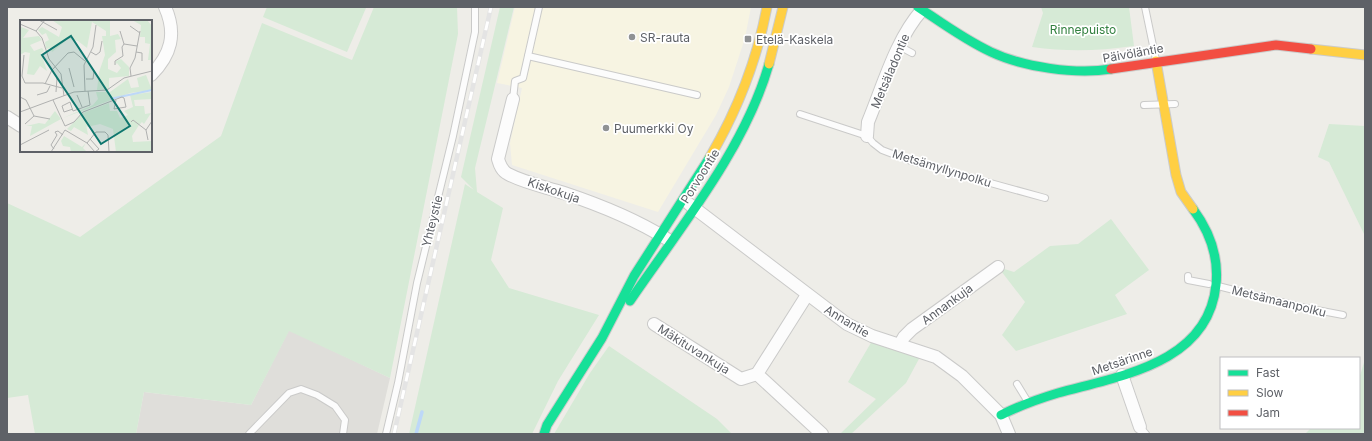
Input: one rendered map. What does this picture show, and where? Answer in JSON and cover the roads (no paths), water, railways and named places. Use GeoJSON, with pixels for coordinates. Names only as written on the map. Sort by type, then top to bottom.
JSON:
{"type":"FeatureCollection","features":[{"type":"Feature","properties":{"kind":"street"},"geometry":{"type":"LineString","coordinates":[[152,74],[159,67],[170,46],[170,28],[165,7]]}},
{"type":"Feature","properties":{"kind":"street","name":"Porvoontie"},"geometry":{"type":"LineString","coordinates":[[546,430],[602,338],[634,276],[723,135],[748,79],[762,33],[767,7]]}},
{"type":"Feature","properties":{"kind":"street","name":"Porvoontie"},"geometry":{"type":"LineString","coordinates":[[602,338],[644,282],[695,207],[735,142],[762,84],[777,35],[783,7]]}},
{"type":"Feature","properties":{"kind":"street","name":"Päivöläntie"},"geometry":{"type":"LineString","coordinates":[[920,8],[962,37],[992,53],[1039,67],[1093,72],[1156,61],[1276,45],[1365,55]]}},
{"type":"Feature","properties":{"kind":"street","name":"Metsäladontie"},"geometry":{"type":"LineString","coordinates":[[867,136],[868,122],[899,46],[920,8]]}},
{"type":"Feature","properties":{"kind":"street","name":"Metsärinne"},"geometry":{"type":"LineString","coordinates":[[1001,415],[1029,403],[1150,366],[1177,352],[1195,336],[1206,321],[1212,308],[1213,285],[1217,265],[1208,233],[1185,200],[1179,187],[1172,158],[1165,105],[1156,61]]}},
{"type":"Feature","properties":{"kind":"street","name":"Kiskokuja"},"geometry":{"type":"LineString","coordinates":[[513,99],[498,160],[501,168],[513,176],[566,193],[625,216],[671,242]]}},
{"type":"Feature","properties":{"kind":"street"},"geometry":{"type":"LineString","coordinates":[[7,117],[20,125]]}},
{"type":"Feature","properties":{"kind":"street","name":"Annantie"},"geometry":{"type":"LineString","coordinates":[[683,200],[695,207],[807,295],[848,324],[872,336],[936,357],[962,376],[1001,415],[1009,434]]}},
{"type":"Feature","properties":{"kind":"street","name":"Annankuja"},"geometry":{"type":"LineString","coordinates":[[900,344],[904,337],[912,329],[998,267]]}},
{"type":"Feature","properties":{"kind":"street"},"geometry":{"type":"LineString","coordinates":[[807,295],[757,374],[822,434]]}},
{"type":"Feature","properties":{"kind":"street","name":"Mäkituvankuja"},"geometry":{"type":"LineString","coordinates":[[654,324],[741,379],[757,374]]}},
{"type":"Feature","properties":{"kind":"street"},"geometry":{"type":"LineString","coordinates":[[1122,374],[1143,431]]}},
{"type":"Feature","properties":{"kind":"lane","name":"Yhteystie"},"geometry":{"type":"LineString","coordinates":[[386,434],[398,383],[417,282],[453,136],[475,32],[475,7]]}},
{"type":"Feature","properties":{"kind":"lane"},"geometry":{"type":"LineString","coordinates":[[513,99],[515,81],[523,78],[539,7]]}},
{"type":"Feature","properties":{"kind":"lane"},"geometry":{"type":"LineString","coordinates":[[1145,7],[1156,61]]}},
{"type":"Feature","properties":{"kind":"lane"},"geometry":{"type":"LineString","coordinates":[[899,46],[912,53]]}},
{"type":"Feature","properties":{"kind":"lane"},"geometry":{"type":"LineString","coordinates":[[528,56],[697,95]]}},
{"type":"Feature","properties":{"kind":"lane"},"geometry":{"type":"LineString","coordinates":[[1144,105],[1174,104]]}},
{"type":"Feature","properties":{"kind":"lane","name":"Metsämyllynpolku"},"geometry":{"type":"LineString","coordinates":[[800,114],[867,136],[872,143],[882,150],[911,160],[1045,198]]}},
{"type":"Feature","properties":{"kind":"lane","name":"Metsämaanpolku"},"geometry":{"type":"LineString","coordinates":[[1188,276],[1188,280],[1343,315]]}},
{"type":"Feature","properties":{"kind":"lane"},"geometry":{"type":"LineString","coordinates":[[1017,384],[1029,403]]}},
{"type":"Feature","properties":{"kind":"lane"},"geometry":{"type":"LineString","coordinates":[[249,434],[289,393],[301,389],[317,395],[335,406],[345,420],[343,434]]}},
{"type":"Feature","properties":{"kind":"waterway"},"geometry":{"type":"LineString","coordinates":[[416,434],[422,412]]}},
{"type":"Feature","properties":{"kind":"railway"},"geometry":{"type":"LineString","coordinates":[[394,434],[491,7]]}},
{"type":"Feature","properties":{"kind":"place","name":"SR-rauta"},"geometry":{"type":"Point","coordinates":[632,37]}},
{"type":"Feature","properties":{"kind":"place","name":"Etelä-Kaskela"},"geometry":{"type":"Point","coordinates":[748,39]}},
{"type":"Feature","properties":{"kind":"place","name":"Puumerkki Oy"},"geometry":{"type":"Point","coordinates":[606,128]}},
{"type":"Feature","properties":{"kind":"park label","name":"Rinnepuisto"},"geometry":{"type":"Point","coordinates":[1083,29]}}]}
